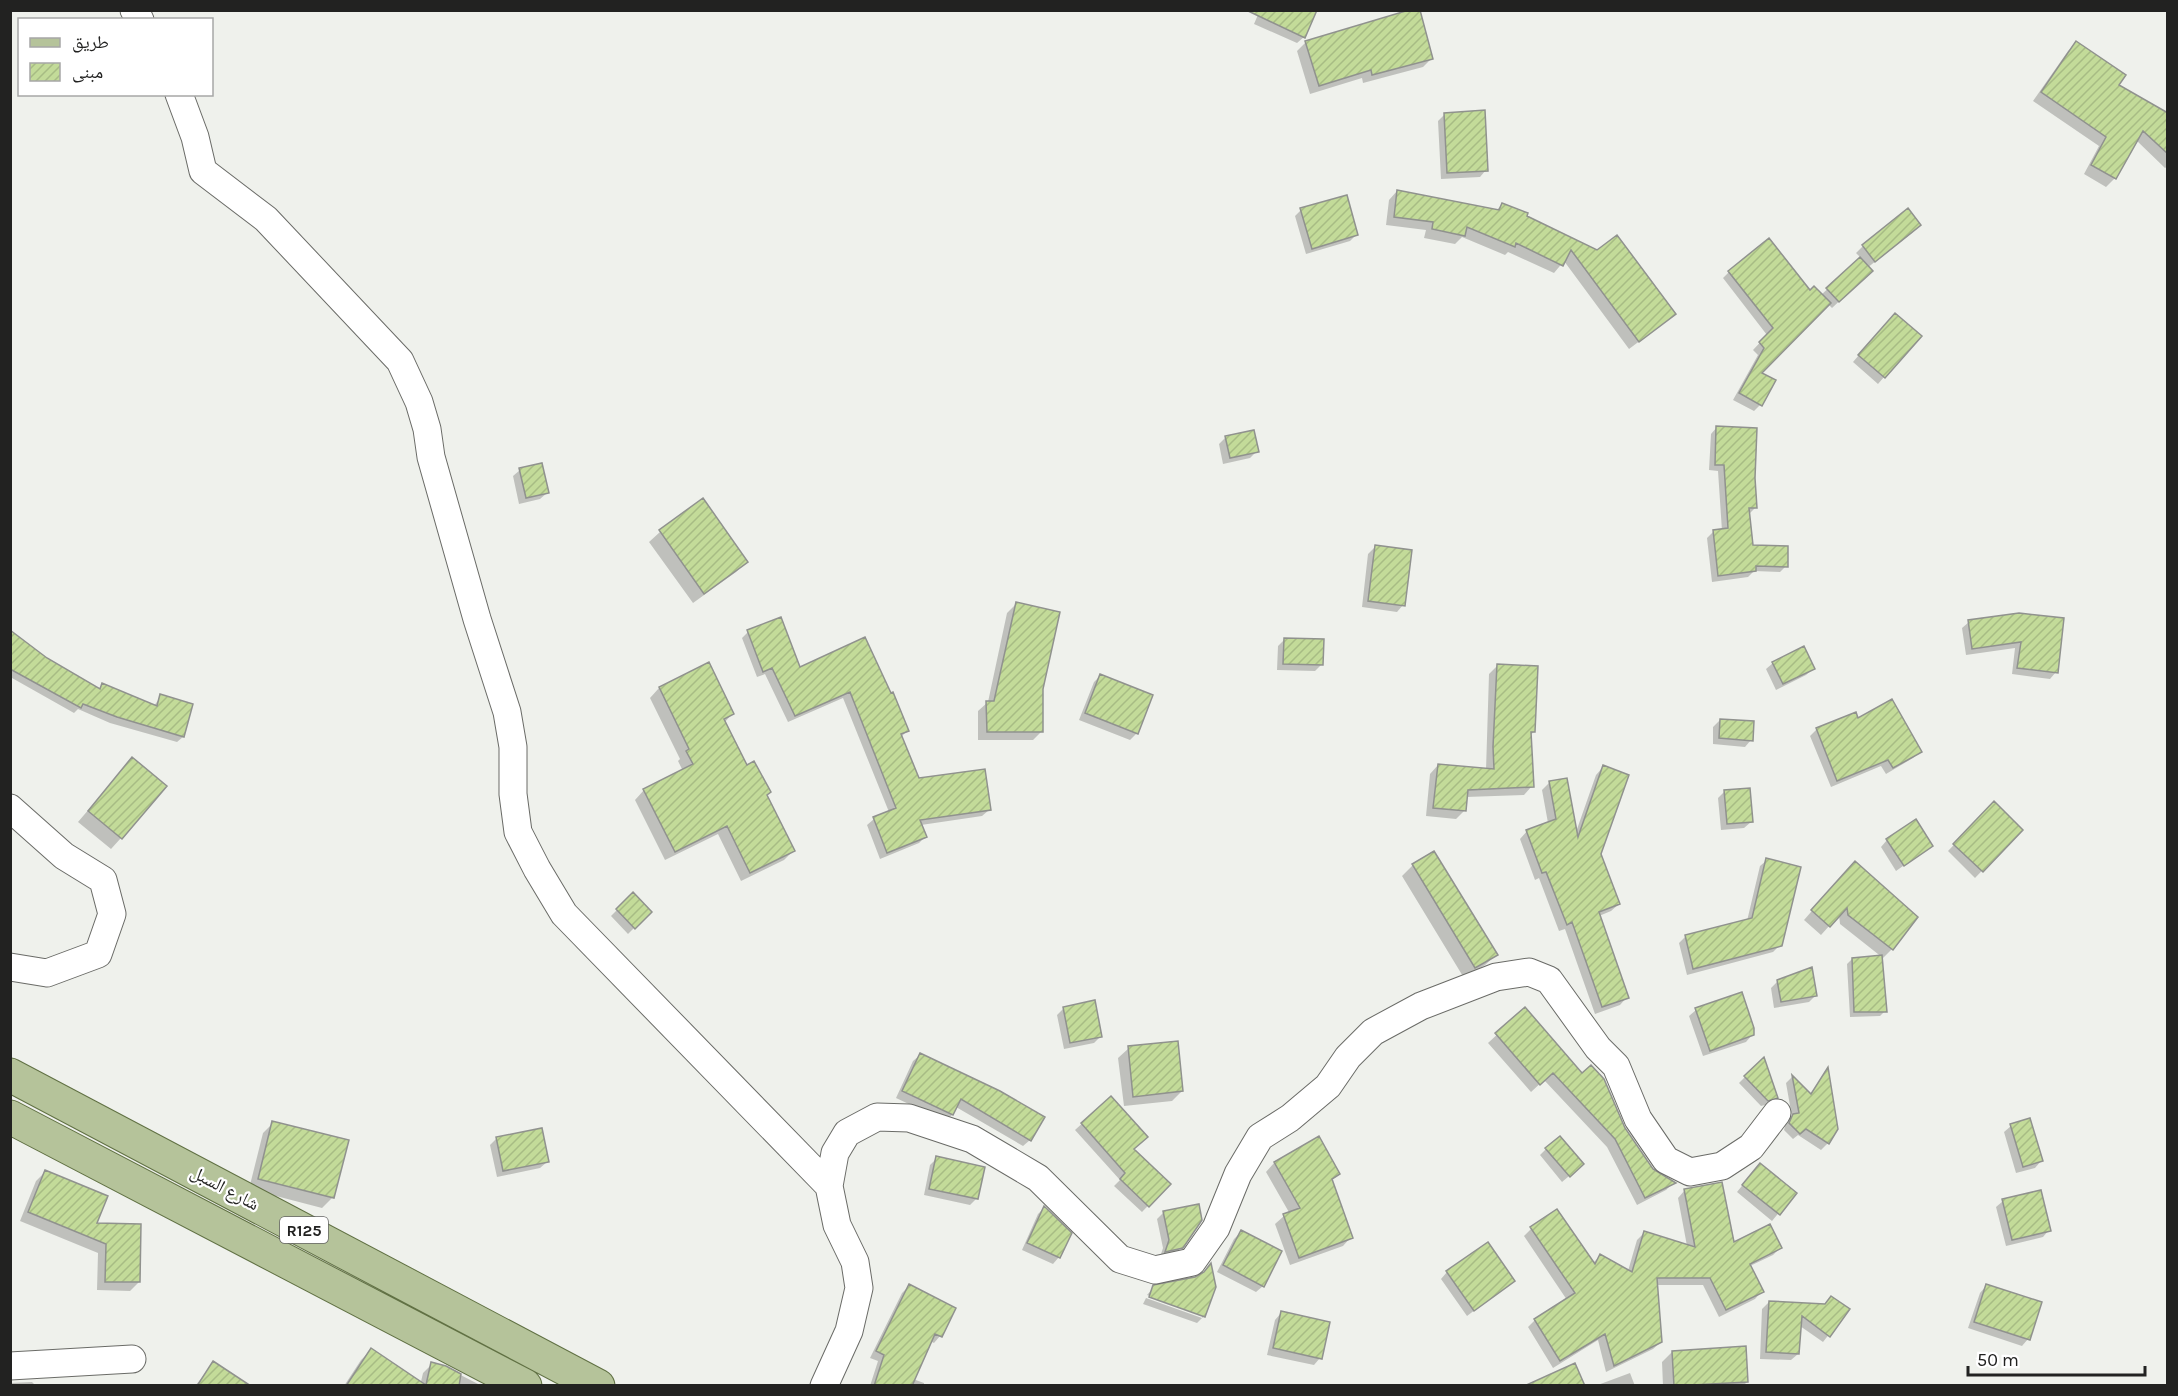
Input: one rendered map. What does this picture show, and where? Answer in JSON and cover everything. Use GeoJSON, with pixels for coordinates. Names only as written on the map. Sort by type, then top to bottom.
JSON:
{"type":"FeatureCollection","features":[{"type":"Feature","properties":{"kind":"main road","name":"شارع السبل"},"geometry":{"type":"LineString","coordinates":[[10,1075],[598,1386]]}},
{"type":"Feature","properties":{"kind":"main road","name":"شارع السبل"},"geometry":{"type":"LineString","coordinates":[[10,1117],[525,1386]]}},
{"type":"Feature","properties":{"kind":"street"},"geometry":{"type":"LineString","coordinates":[[180,96],[195,137],[204,171],[266,219],[400,361],[419,402],[427,429],[434,468],[477,619],[507,712],[513,747],[513,794],[518,832],[552,895],[564,914],[829,1186]]}},
{"type":"Feature","properties":{"kind":"street"},"geometry":{"type":"LineString","coordinates":[[10,807],[64,856],[104,880],[112,914],[99,954],[47,973],[10,967]]}},
{"type":"Feature","properties":{"kind":"street"},"geometry":{"type":"LineString","coordinates":[[824,1386],[849,1331],[859,1288],[855,1262],[837,1225],[829,1186],[835,1153],[847,1133],[877,1117],[909,1118],[972,1139],[1038,1178],[1120,1259],[1155,1269],[1192,1262],[1216,1228],[1238,1174],[1260,1137],[1290,1118],[1328,1086],[1348,1058],[1373,1032],[1421,1006],[1496,977],[1528,972],[1549,980],[1598,1048],[1616,1066],[1638,1119],[1666,1160],[1690,1172],[1722,1166],[1751,1147],[1777,1113]]}},
{"type":"Feature","properties":{"kind":"street"},"geometry":{"type":"LineString","coordinates":[[10,1366],[132,1359]]}},
{"type":"Feature","properties":{"kind":"building"},"geometry":{"type":"Polygon","coordinates":[[[1246,10],[1317,10],[1305,38],[1246,10]]]}},
{"type":"Feature","properties":{"kind":"building"},"geometry":{"type":"Polygon","coordinates":[[[1409,10],[1420,10],[1433,59],[1372,75],[1371,70],[1319,86],[1305,41],[1409,10]]]}},
{"type":"Feature","properties":{"kind":"building"},"geometry":{"type":"Polygon","coordinates":[[[2076,41],[2126,75],[2119,85],[2168,113],[2168,154],[2143,131],[2116,179],[2091,165],[2106,137],[2041,92],[2076,41]]]}},
{"type":"Feature","properties":{"kind":"building"},"geometry":{"type":"Polygon","coordinates":[[[1485,110],[1488,171],[1447,173],[1444,113],[1485,110]]]}},
{"type":"Feature","properties":{"kind":"building"},"geometry":{"type":"Polygon","coordinates":[[[1397,190],[1499,210],[1502,203],[1528,213],[1527,216],[1597,250],[1617,235],[1676,314],[1639,342],[1571,250],[1563,266],[1516,243],[1515,247],[1467,227],[1465,236],[1432,229],[1433,222],[1394,217],[1397,190]]]}},
{"type":"Feature","properties":{"kind":"building"},"geometry":{"type":"Polygon","coordinates":[[[1347,195],[1358,235],[1312,249],[1300,208],[1347,195]]]}},
{"type":"Feature","properties":{"kind":"building"},"geometry":{"type":"Polygon","coordinates":[[[1908,208],[1921,225],[1875,262],[1862,245],[1908,208]]]}},
{"type":"Feature","properties":{"kind":"building"},"geometry":{"type":"Polygon","coordinates":[[[1769,238],[1810,290],[1814,286],[1831,303],[1762,373],[1776,380],[1762,406],[1739,393],[1764,348],[1759,342],[1773,328],[1728,271],[1769,238]]]}},
{"type":"Feature","properties":{"kind":"building"},"geometry":{"type":"Polygon","coordinates":[[[1860,257],[1873,271],[1839,302],[1826,288],[1860,257]]]}},
{"type":"Feature","properties":{"kind":"building"},"geometry":{"type":"Polygon","coordinates":[[[1895,313],[1922,336],[1885,378],[1858,355],[1895,313]]]}},
{"type":"Feature","properties":{"kind":"building"},"geometry":{"type":"Polygon","coordinates":[[[1716,426],[1757,428],[1755,478],[1757,508],[1749,508],[1753,545],[1788,546],[1788,567],[1756,566],[1756,571],[1718,576],[1713,530],[1728,528],[1724,465],[1715,465],[1716,426]]]}},
{"type":"Feature","properties":{"kind":"building"},"geometry":{"type":"Polygon","coordinates":[[[1254,430],[1259,452],[1230,458],[1225,436],[1254,430]]]}},
{"type":"Feature","properties":{"kind":"building"},"geometry":{"type":"Polygon","coordinates":[[[542,463],[549,493],[526,498],[519,468],[542,463]]]}},
{"type":"Feature","properties":{"kind":"building"},"geometry":{"type":"Polygon","coordinates":[[[703,498],[748,562],[704,594],[659,530],[703,498]]]}},
{"type":"Feature","properties":{"kind":"building"},"geometry":{"type":"Polygon","coordinates":[[[1375,545],[1412,550],[1405,606],[1368,601],[1375,545]]]}},
{"type":"Feature","properties":{"kind":"building"},"geometry":{"type":"Polygon","coordinates":[[[1016,602],[1060,612],[1043,689],[1043,732],[987,732],[986,701],[994,701],[1016,602]]]}},
{"type":"Feature","properties":{"kind":"building"},"geometry":{"type":"Polygon","coordinates":[[[2019,613],[2064,618],[2058,673],[2017,668],[2021,642],[1972,649],[1968,620],[2019,613]]]}},
{"type":"Feature","properties":{"kind":"building"},"geometry":{"type":"Polygon","coordinates":[[[781,617],[800,667],[865,637],[891,693],[893,692],[909,731],[901,734],[919,778],[985,769],[991,810],[920,820],[927,837],[887,853],[873,817],[896,808],[850,692],[795,716],[772,668],[763,672],[747,630],[781,617]]]}},
{"type":"Feature","properties":{"kind":"building"},"geometry":{"type":"Polygon","coordinates":[[[10,630],[47,658],[100,689],[102,683],[157,706],[160,694],[193,704],[184,737],[83,704],[81,708],[10,669],[10,630]]]}},
{"type":"Feature","properties":{"kind":"building"},"geometry":{"type":"Polygon","coordinates":[[[1284,638],[1324,639],[1323,665],[1283,664],[1284,638]]]}},
{"type":"Feature","properties":{"kind":"building"},"geometry":{"type":"Polygon","coordinates":[[[1804,646],[1815,669],[1783,684],[1772,662],[1804,646]]]}},
{"type":"Feature","properties":{"kind":"building"},"geometry":{"type":"Polygon","coordinates":[[[709,662],[734,714],[724,719],[747,765],[754,761],[771,792],[767,795],[795,851],[750,873],[727,826],[675,852],[643,789],[693,764],[686,751],[689,749],[659,687],[709,662]]]}},
{"type":"Feature","properties":{"kind":"building"},"geometry":{"type":"Polygon","coordinates":[[[1497,664],[1538,666],[1535,732],[1531,732],[1534,787],[1468,790],[1466,811],[1433,808],[1438,764],[1494,769],[1497,664]]]}},
{"type":"Feature","properties":{"kind":"building"},"geometry":{"type":"Polygon","coordinates":[[[1100,674],[1153,695],[1138,734],[1085,713],[1100,674]]]}},
{"type":"Feature","properties":{"kind":"building"},"geometry":{"type":"Polygon","coordinates":[[[1892,699],[1922,752],[1893,768],[1888,760],[1837,781],[1816,728],[1856,712],[1858,718],[1892,699]]]}},
{"type":"Feature","properties":{"kind":"building"},"geometry":{"type":"Polygon","coordinates":[[[1720,719],[1754,721],[1753,741],[1719,738],[1720,719]]]}},
{"type":"Feature","properties":{"kind":"building"},"geometry":{"type":"Polygon","coordinates":[[[132,757],[167,786],[122,839],[88,811],[132,757]]]}},
{"type":"Feature","properties":{"kind":"building"},"geometry":{"type":"Polygon","coordinates":[[[1603,765],[1629,775],[1601,854],[1620,904],[1599,912],[1629,998],[1602,1007],[1572,922],[1567,925],[1546,872],[1542,873],[1526,830],[1556,819],[1549,781],[1567,778],[1578,837],[1603,765]]]}},
{"type":"Feature","properties":{"kind":"building"},"geometry":{"type":"Polygon","coordinates":[[[1750,788],[1753,822],[1727,824],[1724,790],[1750,788]]]}},
{"type":"Feature","properties":{"kind":"building"},"geometry":{"type":"Polygon","coordinates":[[[1994,801],[2023,830],[1983,872],[1953,844],[1994,801]]]}},
{"type":"Feature","properties":{"kind":"building"},"geometry":{"type":"Polygon","coordinates":[[[1916,819],[1933,846],[1904,866],[1886,839],[1916,819]]]}},
{"type":"Feature","properties":{"kind":"building"},"geometry":{"type":"Polygon","coordinates":[[[1434,851],[1498,955],[1475,968],[1412,864],[1434,851]]]}},
{"type":"Feature","properties":{"kind":"building"},"geometry":{"type":"Polygon","coordinates":[[[1766,858],[1801,867],[1782,946],[1693,969],[1685,935],[1752,918],[1766,858]]]}},
{"type":"Feature","properties":{"kind":"building"},"geometry":{"type":"Polygon","coordinates":[[[1855,861],[1918,917],[1893,950],[1848,915],[1847,908],[1830,927],[1811,910],[1855,861]]]}},
{"type":"Feature","properties":{"kind":"building"},"geometry":{"type":"Polygon","coordinates":[[[633,892],[652,912],[635,929],[616,909],[633,892]]]}},
{"type":"Feature","properties":{"kind":"building"},"geometry":{"type":"Polygon","coordinates":[[[1882,955],[1887,1012],[1854,1012],[1852,958],[1882,955]]]}},
{"type":"Feature","properties":{"kind":"building"},"geometry":{"type":"Polygon","coordinates":[[[1812,967],[1817,996],[1781,1002],[1777,980],[1812,967]]]}},
{"type":"Feature","properties":{"kind":"building"},"geometry":{"type":"Polygon","coordinates":[[[1742,992],[1754,1028],[1754,1035],[1710,1051],[1695,1008],[1742,992]]]}},
{"type":"Feature","properties":{"kind":"building"},"geometry":{"type":"Polygon","coordinates":[[[1095,1000],[1102,1037],[1070,1043],[1063,1007],[1095,1000]]]}},
{"type":"Feature","properties":{"kind":"building"},"geometry":{"type":"Polygon","coordinates":[[[1525,1007],[1582,1073],[1591,1065],[1604,1079],[1625,1128],[1653,1169],[1676,1183],[1645,1198],[1615,1139],[1553,1073],[1540,1085],[1495,1033],[1525,1007]]]}},
{"type":"Feature","properties":{"kind":"building"},"geometry":{"type":"Polygon","coordinates":[[[1178,1041],[1183,1091],[1133,1097],[1128,1046],[1178,1041]]]}},
{"type":"Feature","properties":{"kind":"building"},"geometry":{"type":"Polygon","coordinates":[[[920,1053],[1000,1091],[1045,1117],[1031,1141],[961,1099],[953,1115],[902,1091],[920,1053]]]}},
{"type":"Feature","properties":{"kind":"building"},"geometry":{"type":"Polygon","coordinates":[[[1764,1057],[1778,1098],[1768,1101],[1744,1076],[1764,1057]]]}},
{"type":"Feature","properties":{"kind":"building"},"geometry":{"type":"Polygon","coordinates":[[[1828,1067],[1838,1129],[1829,1144],[1806,1129],[1800,1134],[1789,1123],[1793,1114],[1799,1113],[1792,1075],[1811,1094],[1828,1067]]]}},
{"type":"Feature","properties":{"kind":"building"},"geometry":{"type":"Polygon","coordinates":[[[1111,1096],[1148,1137],[1134,1149],[1171,1184],[1149,1207],[1120,1179],[1125,1173],[1081,1123],[1111,1096]]]}},
{"type":"Feature","properties":{"kind":"building"},"geometry":{"type":"Polygon","coordinates":[[[2030,1118],[2043,1161],[2023,1167],[2010,1124],[2030,1118]]]}},
{"type":"Feature","properties":{"kind":"building"},"geometry":{"type":"Polygon","coordinates":[[[272,1121],[349,1140],[334,1198],[258,1179],[272,1121]]]}},
{"type":"Feature","properties":{"kind":"building"},"geometry":{"type":"Polygon","coordinates":[[[542,1128],[549,1162],[503,1171],[496,1137],[542,1128]]]}},
{"type":"Feature","properties":{"kind":"building"},"geometry":{"type":"Polygon","coordinates":[[[1319,1136],[1340,1174],[1332,1179],[1353,1238],[1299,1258],[1283,1214],[1300,1208],[1274,1162],[1319,1136]]]}},
{"type":"Feature","properties":{"kind":"building"},"geometry":{"type":"Polygon","coordinates":[[[1560,1136],[1584,1164],[1570,1177],[1545,1148],[1560,1136]]]}},
{"type":"Feature","properties":{"kind":"building"},"geometry":{"type":"Polygon","coordinates":[[[936,1156],[985,1167],[978,1199],[929,1189],[936,1156]]]}},
{"type":"Feature","properties":{"kind":"building"},"geometry":{"type":"Polygon","coordinates":[[[1760,1163],[1797,1193],[1780,1215],[1742,1185],[1760,1163]]]}},
{"type":"Feature","properties":{"kind":"building"},"geometry":{"type":"Polygon","coordinates":[[[45,1170],[108,1196],[97,1223],[141,1224],[140,1282],[105,1282],[106,1244],[28,1212],[45,1170]]]}},
{"type":"Feature","properties":{"kind":"building"},"geometry":{"type":"Polygon","coordinates":[[[1722,1182],[1734,1242],[1770,1224],[1782,1248],[1750,1264],[1764,1292],[1726,1310],[1710,1278],[1657,1278],[1662,1342],[1614,1366],[1605,1334],[1560,1361],[1534,1319],[1575,1293],[1530,1227],[1557,1209],[1595,1264],[1600,1254],[1632,1272],[1644,1231],[1695,1247],[1684,1189],[1722,1182]]]}},
{"type":"Feature","properties":{"kind":"building"},"geometry":{"type":"Polygon","coordinates":[[[2041,1190],[2051,1231],[2012,1240],[2002,1199],[2041,1190]]]}},
{"type":"Feature","properties":{"kind":"building"},"geometry":{"type":"Polygon","coordinates":[[[1199,1204],[1202,1220],[1183,1248],[1165,1252],[1169,1240],[1163,1211],[1199,1204]]]}},
{"type":"Feature","properties":{"kind":"building"},"geometry":{"type":"Polygon","coordinates":[[[1044,1206],[1072,1233],[1060,1258],[1027,1243],[1044,1206]]]}},
{"type":"Feature","properties":{"kind":"building"},"geometry":{"type":"Polygon","coordinates":[[[1241,1230],[1282,1251],[1264,1287],[1223,1265],[1241,1230]]]}},
{"type":"Feature","properties":{"kind":"building"},"geometry":{"type":"Polygon","coordinates":[[[1488,1242],[1515,1281],[1474,1311],[1446,1271],[1488,1242]]]}},
{"type":"Feature","properties":{"kind":"building"},"geometry":{"type":"Polygon","coordinates":[[[1211,1263],[1216,1287],[1205,1317],[1149,1297],[1153,1285],[1195,1277],[1204,1272],[1211,1263]]]}},
{"type":"Feature","properties":{"kind":"building"},"geometry":{"type":"Polygon","coordinates":[[[909,1284],[956,1308],[942,1337],[935,1334],[912,1386],[874,1386],[884,1355],[876,1351],[909,1284]]]}},
{"type":"Feature","properties":{"kind":"building"},"geometry":{"type":"Polygon","coordinates":[[[1986,1284],[2042,1302],[2030,1340],[1974,1322],[1986,1284]]]}},
{"type":"Feature","properties":{"kind":"building"},"geometry":{"type":"Polygon","coordinates":[[[1831,1296],[1850,1309],[1830,1337],[1802,1316],[1799,1354],[1766,1352],[1769,1301],[1825,1304],[1831,1296]]]}},
{"type":"Feature","properties":{"kind":"building"},"geometry":{"type":"Polygon","coordinates":[[[1281,1311],[1330,1322],[1322,1359],[1273,1348],[1281,1311]]]}},
{"type":"Feature","properties":{"kind":"building"},"geometry":{"type":"Polygon","coordinates":[[[1746,1346],[1748,1382],[1674,1386],[1672,1351],[1746,1346]]]}},
{"type":"Feature","properties":{"kind":"building"},"geometry":{"type":"Polygon","coordinates":[[[371,1348],[426,1385],[431,1362],[446,1366],[461,1374],[459,1386],[346,1386],[371,1348]]]}},
{"type":"Feature","properties":{"kind":"building"},"geometry":{"type":"Polygon","coordinates":[[[213,1361],[251,1386],[197,1386],[213,1361]]]}},
{"type":"Feature","properties":{"kind":"building"},"geometry":{"type":"Polygon","coordinates":[[[1575,1363],[1585,1386],[1524,1386],[1575,1363]]]}}]}
